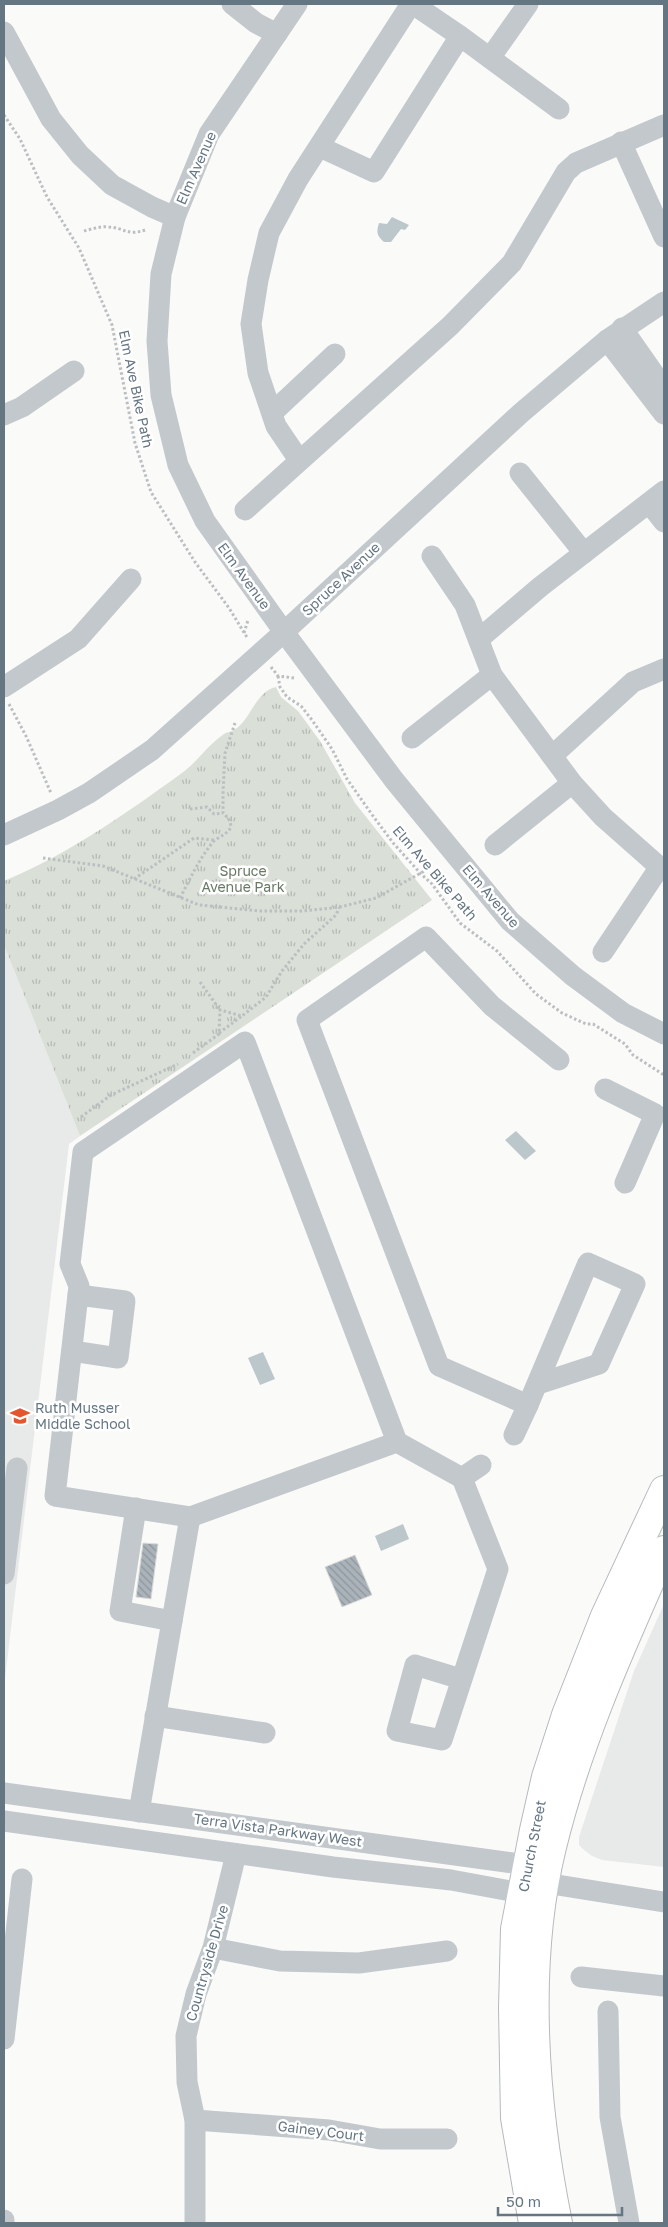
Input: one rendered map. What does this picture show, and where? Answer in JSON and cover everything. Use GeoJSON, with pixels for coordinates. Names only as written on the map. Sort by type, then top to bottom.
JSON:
{"type":"FeatureCollection","features":[{"type":"Feature","properties":{"kind":"main road","name":"Church Street"},"geometry":{"type":"LineString","coordinates":[[558,2223],[548,2174],[538,2100],[535,2038],[537,1971],[532,1880],[546,1777],[566,1714],[606,1616],[664,1490]]}},
{"type":"Feature","properties":{"kind":"main road","name":"Church Street"},"geometry":{"type":"LineString","coordinates":[[533,2223],[515,2118],[513,1998],[515,1929],[532,1880],[552,1848],[578,1758],[609,1678],[664,1550]]}},
{"type":"Feature","properties":{"kind":"street"},"geometry":{"type":"LineString","coordinates":[[232,4],[256,23],[277,34]]}},
{"type":"Feature","properties":{"kind":"street","name":"Elm Avenue"},"geometry":{"type":"LineString","coordinates":[[297,4],[209,134],[175,217],[161,274],[157,341],[161,395],[178,465],[205,521],[284,632],[394,780],[510,922],[573,976],[623,1014],[664,1034]]}},
{"type":"Feature","properties":{"kind":"street"},"geometry":{"type":"LineString","coordinates":[[299,460],[276,426],[258,373],[252,324],[258,280],[269,233],[298,179],[412,4],[460,36],[559,109]]}},
{"type":"Feature","properties":{"kind":"street"},"geometry":{"type":"LineString","coordinates":[[490,58],[528,4]]}},
{"type":"Feature","properties":{"kind":"street"},"geometry":{"type":"LineString","coordinates":[[4,32],[51,119],[80,155],[112,185],[152,208],[175,217]]}},
{"type":"Feature","properties":{"kind":"street"},"geometry":{"type":"LineString","coordinates":[[320,147],[374,172],[460,36]]}},
{"type":"Feature","properties":{"kind":"street"},"geometry":{"type":"LineString","coordinates":[[245,510],[450,326],[512,263],[566,172],[576,164],[664,124]]}},
{"type":"Feature","properties":{"kind":"street"},"geometry":{"type":"LineString","coordinates":[[621,142],[664,238]]}},
{"type":"Feature","properties":{"kind":"street","name":"Spruce Avenue"},"geometry":{"type":"LineString","coordinates":[[4,835],[58,810],[116,776],[152,750],[284,632],[521,413],[614,334],[664,302]]}},
{"type":"Feature","properties":{"kind":"street"},"geometry":{"type":"LineString","coordinates":[[614,334],[664,388]]}},
{"type":"Feature","properties":{"kind":"street"},"geometry":{"type":"LineString","coordinates":[[614,334],[664,414]]}},
{"type":"Feature","properties":{"kind":"street"},"geometry":{"type":"LineString","coordinates":[[272,413],[335,354]]}},
{"type":"Feature","properties":{"kind":"street"},"geometry":{"type":"LineString","coordinates":[[4,415],[22,407],[74,370]]}},
{"type":"Feature","properties":{"kind":"street"},"geometry":{"type":"LineString","coordinates":[[520,473],[584,553]]}},
{"type":"Feature","properties":{"kind":"street"},"geometry":{"type":"LineString","coordinates":[[479,639],[540,587],[656,497],[664,522]]}},
{"type":"Feature","properties":{"kind":"street"},"geometry":{"type":"LineString","coordinates":[[432,556],[465,605],[492,675],[572,783],[603,817],[662,870],[603,952]]}},
{"type":"Feature","properties":{"kind":"street"},"geometry":{"type":"LineString","coordinates":[[6,695],[78,639],[131,579]]}},
{"type":"Feature","properties":{"kind":"street"},"geometry":{"type":"LineString","coordinates":[[552,756],[633,682],[664,669]]}},
{"type":"Feature","properties":{"kind":"street"},"geometry":{"type":"LineString","coordinates":[[412,738],[492,675]]}},
{"type":"Feature","properties":{"kind":"street"},"geometry":{"type":"LineString","coordinates":[[494,845],[572,783]]}},
{"type":"Feature","properties":{"kind":"street"},"geometry":{"type":"LineString","coordinates":[[528,1405],[439,1366],[307,1020],[426,937],[492,1006],[559,1060]]}},
{"type":"Feature","properties":{"kind":"street"},"geometry":{"type":"LineString","coordinates":[[397,1442],[190,1517],[55,1496],[79,1286],[70,1264],[83,1152],[245,1042],[397,1442],[462,1478],[498,1569],[461,1679]]}},
{"type":"Feature","properties":{"kind":"street"},"geometry":{"type":"LineString","coordinates":[[605,1090],[655,1114],[624,1183]]}},
{"type":"Feature","properties":{"kind":"street"},"geometry":{"type":"LineString","coordinates":[[514,1435],[538,1384],[588,1263],[635,1284],[599,1364],[538,1384]]}},
{"type":"Feature","properties":{"kind":"street"},"geometry":{"type":"LineString","coordinates":[[72,1351],[118,1358],[126,1301],[78,1295]]}},
{"type":"Feature","properties":{"kind":"street"},"geometry":{"type":"LineString","coordinates":[[462,1478],[481,1465]]}},
{"type":"Feature","properties":{"kind":"street"},"geometry":{"type":"LineString","coordinates":[[4,1574],[17,1468]]}},
{"type":"Feature","properties":{"kind":"street"},"geometry":{"type":"LineString","coordinates":[[136,1508],[120,1611],[172,1621]]}},
{"type":"Feature","properties":{"kind":"street"},"geometry":{"type":"LineString","coordinates":[[139,1812],[190,1517]]}},
{"type":"Feature","properties":{"kind":"street"},"geometry":{"type":"LineString","coordinates":[[155,1716],[265,1733]]}},
{"type":"Feature","properties":{"kind":"street","name":"Terra Vista Parkway West"},"geometry":{"type":"LineString","coordinates":[[4,1793],[139,1812],[664,1902]]}},
{"type":"Feature","properties":{"kind":"street","name":"Terra Vista Parkway West"},"geometry":{"type":"LineString","coordinates":[[4,1822],[236,1854],[451,1880],[532,1880]]}},
{"type":"Feature","properties":{"kind":"street","name":"Countryside Drive"},"geometry":{"type":"LineString","coordinates":[[195,2223],[195,2120],[188,2082],[186,2036],[196,1994],[213,1948],[236,1854]]}},
{"type":"Feature","properties":{"kind":"street"},"geometry":{"type":"LineString","coordinates":[[4,2039],[22,1879]]}},
{"type":"Feature","properties":{"kind":"street"},"geometry":{"type":"LineString","coordinates":[[213,1948],[280,1962],[349,1963],[446,1951]]}},
{"type":"Feature","properties":{"kind":"street"},"geometry":{"type":"LineString","coordinates":[[581,1977],[664,1986]]}},
{"type":"Feature","properties":{"kind":"street"},"geometry":{"type":"LineString","coordinates":[[608,2011],[610,2118],[629,2223]]}},
{"type":"Feature","properties":{"kind":"street","name":"Gainey Court"},"geometry":{"type":"LineString","coordinates":[[195,2120],[329,2130],[380,2139],[448,2139]]}},
{"type":"Feature","properties":{"kind":"path","name":"Elm Ave Bike Path"},"geometry":{"type":"LineString","coordinates":[[4,115],[20,140],[47,197],[79,248],[112,325],[135,443],[151,492],[195,562],[230,608],[244,634],[248,620]]}},
{"type":"Feature","properties":{"kind":"path"},"geometry":{"type":"LineString","coordinates":[[84,231],[101,227],[112,227],[128,233],[145,230]]}},
{"type":"Feature","properties":{"kind":"path","name":"Elm Ave Bike Path"},"geometry":{"type":"LineString","coordinates":[[294,678],[278,676],[280,687],[287,696],[301,706],[312,720],[332,749],[347,779],[372,816],[421,874],[432,884],[460,923],[496,950],[536,994],[562,1013],[586,1024],[593,1024],[625,1044],[633,1055],[664,1076]]}},
{"type":"Feature","properties":{"kind":"path"},"geometry":{"type":"LineString","coordinates":[[6,695],[58,810]]}},
{"type":"Feature","properties":{"kind":"path"},"geometry":{"type":"LineString","coordinates":[[180,898],[202,856],[215,840],[228,833],[231,827],[230,820],[224,813],[225,753],[235,723]]}},
{"type":"Feature","properties":{"kind":"path"},"geometry":{"type":"LineString","coordinates":[[190,809],[207,807],[214,814],[224,813]]}},
{"type":"Feature","properties":{"kind":"path"},"geometry":{"type":"LineString","coordinates":[[134,879],[194,838],[215,840]]}},
{"type":"Feature","properties":{"kind":"path"},"geometry":{"type":"LineString","coordinates":[[43,858],[103,866],[198,905],[259,911],[303,911],[340,908],[376,898],[428,869]]}},
{"type":"Feature","properties":{"kind":"path"},"geometry":{"type":"LineString","coordinates":[[187,1057],[266,997],[282,971],[304,944],[336,915],[340,908]]}},
{"type":"Feature","properties":{"kind":"path"},"geometry":{"type":"LineString","coordinates":[[200,982],[220,1010],[219,1034]]}},
{"type":"Feature","properties":{"kind":"path"},"geometry":{"type":"LineString","coordinates":[[220,1010],[242,1016]]}},
{"type":"Feature","properties":{"kind":"path"},"geometry":{"type":"LineString","coordinates":[[82,1117],[111,1096],[179,1063]]}},
{"type":"Feature","properties":{"kind":"shaded area"},"geometry":{"type":"Polygon","coordinates":[[[392,217],[409,225],[405,230],[401,229],[391,242],[384,242],[378,234],[379,223],[387,224],[392,217]]]}},
{"type":"Feature","properties":{"kind":"shaded area","name":"Ruth Musser Middle School"},"geometry":{"type":"Polygon","coordinates":[[[4,945],[80,1136],[69,1144],[4,1687],[4,945]]]}},
{"type":"Feature","properties":{"kind":"shaded area"},"geometry":{"type":"Polygon","coordinates":[[[516,1131],[536,1151],[525,1160],[505,1140],[516,1131]]]}},
{"type":"Feature","properties":{"kind":"shaded area"},"geometry":{"type":"Polygon","coordinates":[[[263,1352],[275,1379],[260,1385],[248,1358],[263,1352]]]}},
{"type":"Feature","properties":{"kind":"shaded area"},"geometry":{"type":"Polygon","coordinates":[[[403,1524],[409,1539],[381,1551],[375,1536],[403,1524]]]}},
{"type":"Feature","properties":{"kind":"shaded area"},"geometry":{"type":"Polygon","coordinates":[[[664,1604],[664,1867],[602,1860],[592,1856],[579,1845],[579,1837],[634,1671],[664,1604]]]}},
{"type":"Feature","properties":{"kind":"green space","name":"Spruce Avenue Park"},"geometry":{"type":"Polygon","coordinates":[[[276,687],[281,697],[298,711],[320,741],[355,803],[432,900],[80,1136],[4,945],[4,881],[74,846],[161,788],[187,769],[218,738],[240,726],[263,694],[276,687]]]}},
{"type":"Feature","properties":{"kind":"building"},"geometry":{"type":"Polygon","coordinates":[[[143,1543],[158,1544],[151,1599],[136,1597],[143,1543]]]}},
{"type":"Feature","properties":{"kind":"building"},"geometry":{"type":"Polygon","coordinates":[[[355,1555],[372,1595],[342,1607],[325,1567],[355,1555]]]}},
{"type":"Feature","properties":{"kind":"place","name":"Ruth Musser Middle School"},"geometry":{"type":"Point","coordinates":[20,1416]}}]}
